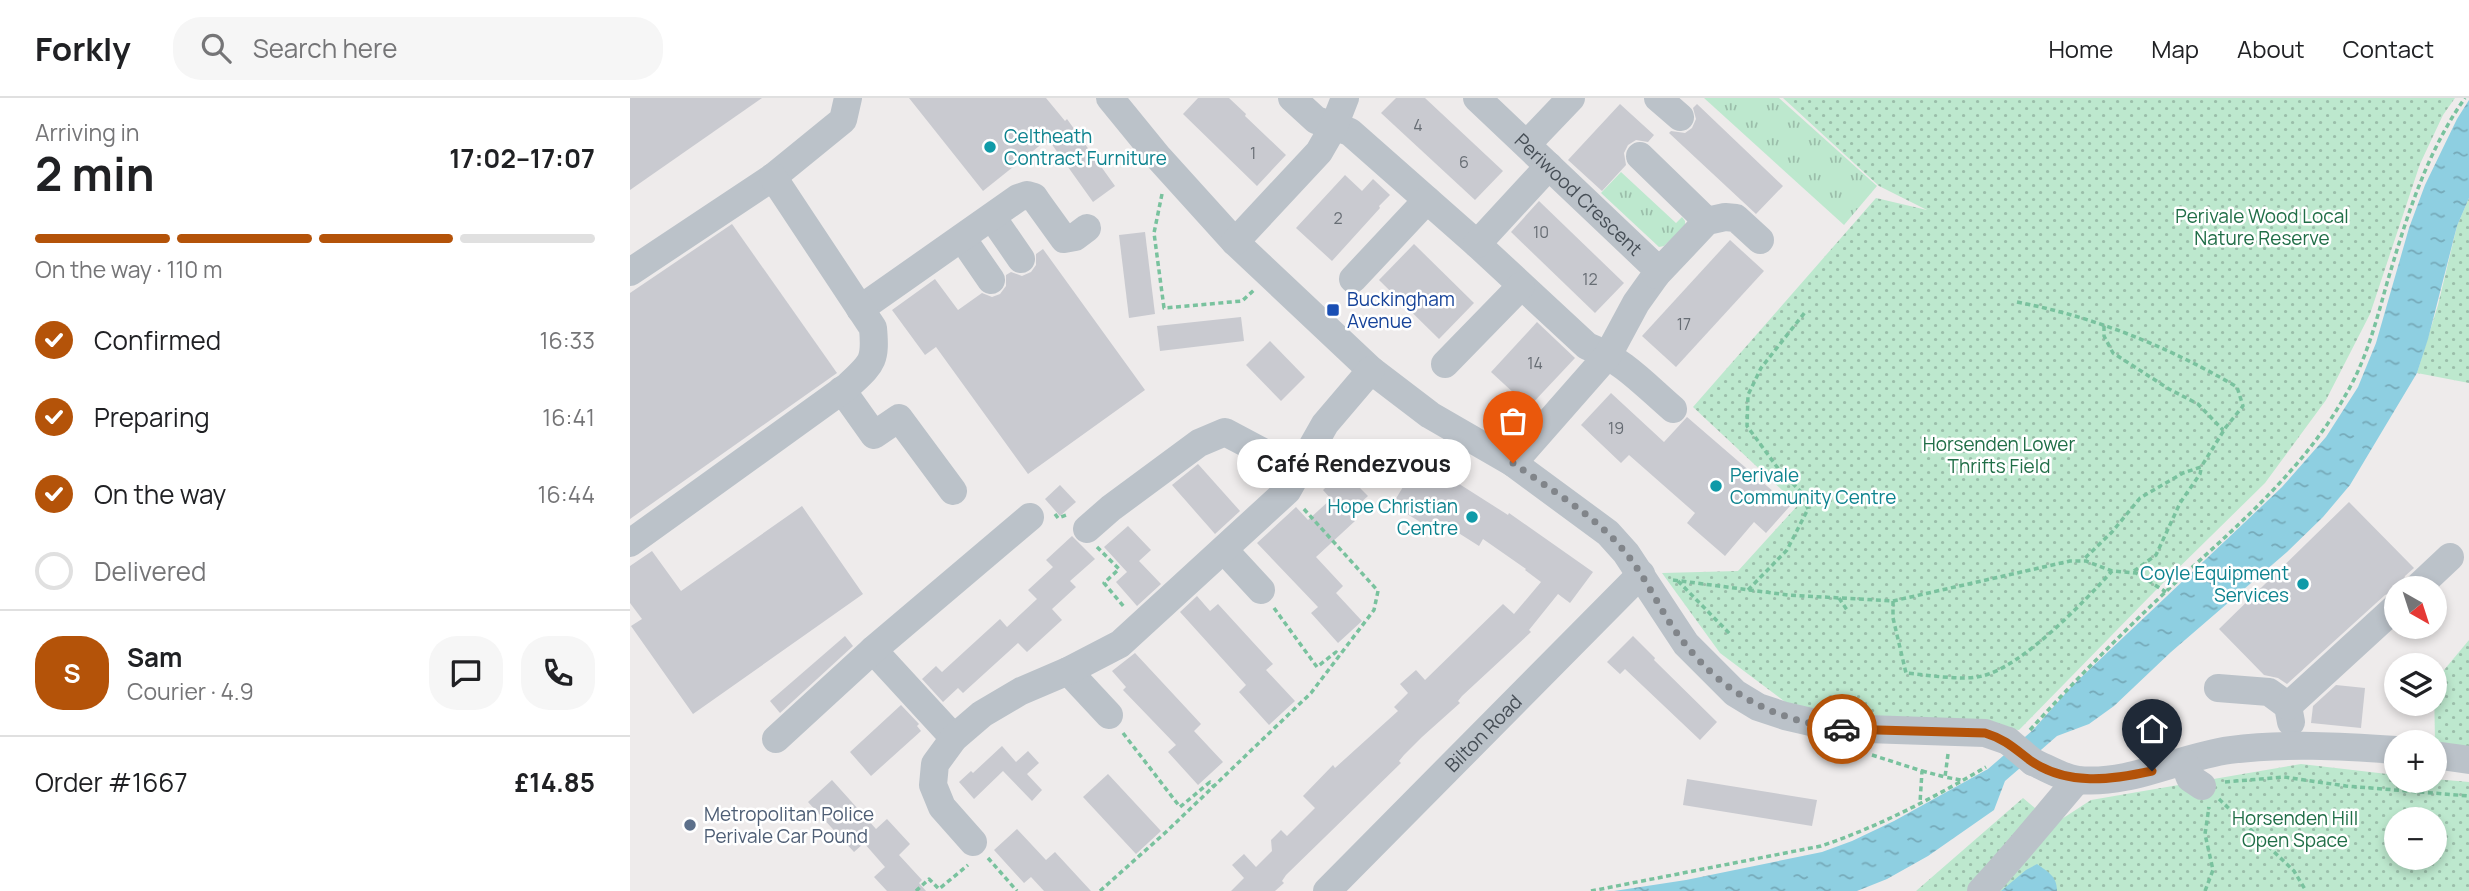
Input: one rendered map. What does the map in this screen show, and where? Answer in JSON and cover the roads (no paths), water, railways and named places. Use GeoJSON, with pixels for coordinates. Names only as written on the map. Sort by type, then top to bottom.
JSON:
{"type":"FeatureCollection","features":[{"type":"Feature","properties":{"kind":"street"},"geometry":{"type":"LineString","coordinates":[[630,272],[773,177],[843,120],[848,98]]}},
{"type":"Feature","properties":{"kind":"street"},"geometry":{"type":"LineString","coordinates":[[1110,98],[1235,242],[1371,370],[1430,415],[1513,463],[1608,533],[1641,574],[1674,628],[1700,661],[1735,693],[1758,707],[1785,716],[1850,730],[1978,733],[2017,738],[2033,762],[2077,780],[2119,778],[2226,751],[2275,745],[2384,749]]}},
{"type":"Feature","properties":{"kind":"street"},"geometry":{"type":"LineString","coordinates":[[1292,98],[1316,120],[1350,132],[1587,346],[1608,355],[1673,409]]}},
{"type":"Feature","properties":{"kind":"street"},"geometry":{"type":"LineString","coordinates":[[1235,242],[1319,152],[1334,126],[1345,98]]}},
{"type":"Feature","properties":{"kind":"street","name":"Periwood Crescent"},"geometry":{"type":"LineString","coordinates":[[1477,98],[1654,265],[1656,275],[1636,303],[1608,355],[1513,463]]}},
{"type":"Feature","properties":{"kind":"street"},"geometry":{"type":"LineString","coordinates":[[1527,144],[1571,98]]}},
{"type":"Feature","properties":{"kind":"street"},"geometry":{"type":"LineString","coordinates":[[1658,98],[1679,117]]}},
{"type":"Feature","properties":{"kind":"street"},"geometry":{"type":"LineString","coordinates":[[1640,156],[1707,221]]}},
{"type":"Feature","properties":{"kind":"street"},"geometry":{"type":"LineString","coordinates":[[1476,244],[1549,166]]}},
{"type":"Feature","properties":{"kind":"street"},"geometry":{"type":"LineString","coordinates":[[630,543],[842,390],[872,363],[873,328],[773,177]]}},
{"type":"Feature","properties":{"kind":"street"},"geometry":{"type":"LineString","coordinates":[[860,309],[1018,198],[1027,195],[1034,197],[1064,239],[1075,237],[1087,228]]}},
{"type":"Feature","properties":{"kind":"street"},"geometry":{"type":"LineString","coordinates":[[1353,279],[1427,200]]}},
{"type":"Feature","properties":{"kind":"street"},"geometry":{"type":"LineString","coordinates":[[992,217],[1021,259]]}},
{"type":"Feature","properties":{"kind":"street"},"geometry":{"type":"LineString","coordinates":[[1656,275],[1707,221],[1736,218],[1760,240]]}},
{"type":"Feature","properties":{"kind":"street"},"geometry":{"type":"LineString","coordinates":[[962,238],[991,280]]}},
{"type":"Feature","properties":{"kind":"street"},"geometry":{"type":"LineString","coordinates":[[1445,364],[1521,286]]}},
{"type":"Feature","properties":{"kind":"street"},"geometry":{"type":"LineString","coordinates":[[978,847],[942,807],[933,785],[935,764],[954,738],[982,714],[1021,691],[1120,644],[1224,550],[1293,481],[1325,424],[1371,370]]}},
{"type":"Feature","properties":{"kind":"street"},"geometry":{"type":"LineString","coordinates":[[842,390],[874,435],[899,418],[953,491]]}},
{"type":"Feature","properties":{"kind":"street"},"geometry":{"type":"LineString","coordinates":[[1084,532],[1199,443],[1225,432],[1293,481]]}},
{"type":"Feature","properties":{"kind":"street"},"geometry":{"type":"LineString","coordinates":[[776,739],[873,650],[1030,517]]}},
{"type":"Feature","properties":{"kind":"street"},"geometry":{"type":"LineString","coordinates":[[1224,550],[1261,590]]}},
{"type":"Feature","properties":{"kind":"street"},"geometry":{"type":"LineString","coordinates":[[2430,576],[2451,557]]}},
{"type":"Feature","properties":{"kind":"street","name":"Bilton Road"},"geometry":{"type":"LineString","coordinates":[[1327,891],[1641,574]]}},
{"type":"Feature","properties":{"kind":"street"},"geometry":{"type":"LineString","coordinates":[[2288,706],[2384,618]]}},
{"type":"Feature","properties":{"kind":"street"},"geometry":{"type":"LineString","coordinates":[[873,650],[954,738]]}},
{"type":"Feature","properties":{"kind":"street"},"geometry":{"type":"LineString","coordinates":[[1068,671],[1109,715]]}},
{"type":"Feature","properties":{"kind":"street"},"geometry":{"type":"LineString","coordinates":[[2218,688],[2269,692],[2288,706],[2296,745]]}},
{"type":"Feature","properties":{"kind":"street"},"geometry":{"type":"LineString","coordinates":[[2447,757],[2469,760]]}},
{"type":"Feature","properties":{"kind":"street"},"geometry":{"type":"LineString","coordinates":[[2184,762],[2189,778],[2202,786]]}},
{"type":"Feature","properties":{"kind":"street"},"geometry":{"type":"LineString","coordinates":[[1981,891],[2035,832],[2077,780]]}},
{"type":"Feature","properties":{"kind":"water"},"geometry":{"type":"Polygon","coordinates":[[[2469,100],[2469,198],[2457,226],[2417,373],[2350,485],[2323,517],[2287,552],[2171,652],[2114,706],[2089,724],[2057,736],[2005,781],[1994,810],[1928,856],[1887,879],[1857,891],[1614,891],[1686,880],[1822,852],[1852,841],[1988,769],[2033,730],[2071,687],[2282,487],[2326,437],[2358,387],[2376,343],[2409,228],[2425,185],[2469,100]]]}},
{"type":"Feature","properties":{"kind":"water"},"geometry":{"type":"Polygon","coordinates":[[[2037,864],[2054,878],[2057,891],[2001,891],[2026,870],[2037,864]]]}},
{"type":"Feature","properties":{"kind":"place","name":"Celtheath Contract Furniture"},"geometry":{"type":"Point","coordinates":[990,147]}},
{"type":"Feature","properties":{"kind":"place","name":"Buckingham Avenue"},"geometry":{"type":"Point","coordinates":[1333,310]}},
{"type":"Feature","properties":{"kind":"place","name":"Café Rendezvous"},"geometry":{"type":"Point","coordinates":[1513,463]}},
{"type":"Feature","properties":{"kind":"place","name":"Perivale Community Centre"},"geometry":{"type":"Point","coordinates":[1716,486]}},
{"type":"Feature","properties":{"kind":"place","name":"Hope Christian Centre"},"geometry":{"type":"Point","coordinates":[1472,517]}},
{"type":"Feature","properties":{"kind":"place","name":"Coyle Equipment Services"},"geometry":{"type":"Point","coordinates":[2303,584]}},
{"type":"Feature","properties":{"kind":"place","name":"Metropolitan Police Perivale Car Pound"},"geometry":{"type":"Point","coordinates":[690,825]}},
{"type":"Feature","properties":{"kind":"park label","name":"Perivale Wood Local Nature Reserve"},"geometry":{"type":"Point","coordinates":[2262,227]}},
{"type":"Feature","properties":{"kind":"park label","name":"Horsenden Lower Thrifts Field"},"geometry":{"type":"Point","coordinates":[1999,455]}},
{"type":"Feature","properties":{"kind":"park label","name":"Horsenden Hill Open Space"},"geometry":{"type":"Point","coordinates":[2295,829]}}]}
